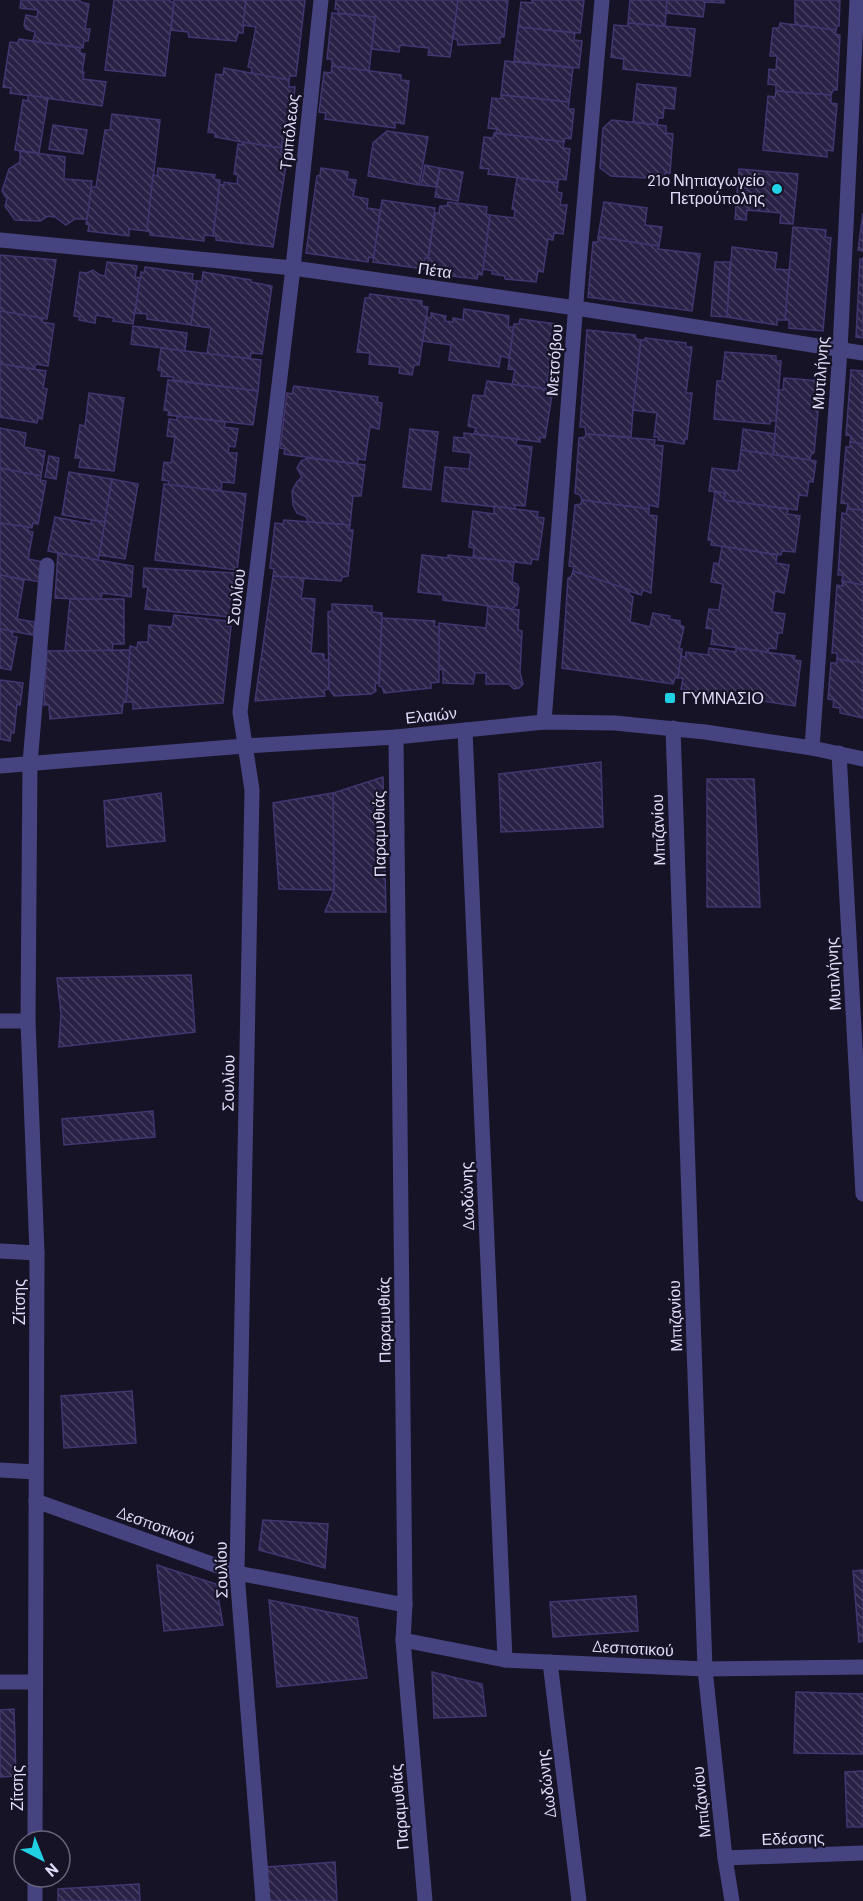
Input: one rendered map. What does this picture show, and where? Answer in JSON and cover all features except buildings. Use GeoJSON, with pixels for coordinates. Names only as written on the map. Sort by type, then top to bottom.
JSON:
{"type":"FeatureCollection","features":[{"type":"Feature","properties":{"kind":"street","name":"Τριπόλεως"},"geometry":{"type":"LineString","coordinates":[[292,268],[321,0]]}},
{"type":"Feature","properties":{"kind":"street","name":"Μετσόβου"},"geometry":{"type":"LineString","coordinates":[[544,723],[602,0]]}},
{"type":"Feature","properties":{"kind":"street","name":"Μυτιλήνης"},"geometry":{"type":"LineString","coordinates":[[812,748],[840,350],[857,0]]}},
{"type":"Feature","properties":{"kind":"street","name":"Πέτα"},"geometry":{"type":"LineString","coordinates":[[0,240],[292,268],[576,308],[863,354]]}},
{"type":"Feature","properties":{"kind":"street","name":"Σουλίου"},"geometry":{"type":"LineString","coordinates":[[263,1901],[237,1573],[252,790],[240,712],[292,268]]}},
{"type":"Feature","properties":{"kind":"street","name":"Ζίτσης"},"geometry":{"type":"LineString","coordinates":[[35,1829],[37,1253],[28,1021],[30,763],[48,565]]}},
{"type":"Feature","properties":{"kind":"street","name":"Ελαιών"},"geometry":{"type":"LineString","coordinates":[[0,766],[244,746],[396,737],[544,723],[615,723],[673,728],[812,748],[863,759]]}},
{"type":"Feature","properties":{"kind":"street","name":"Μπιζανίου"},"geometry":{"type":"LineString","coordinates":[[673,728],[705,1669],[724,1858],[732,1901]]}},
{"type":"Feature","properties":{"kind":"street","name":"Δωδώνης"},"geometry":{"type":"LineString","coordinates":[[465,729],[505,1660]]}},
{"type":"Feature","properties":{"kind":"street","name":"Παραμυθιάς"},"geometry":{"type":"LineString","coordinates":[[396,737],[405,1605],[403,1640],[425,1901]]}},
{"type":"Feature","properties":{"kind":"street","name":"Μυτιλήνης"},"geometry":{"type":"LineString","coordinates":[[839,753],[863,1194]]}},
{"type":"Feature","properties":{"kind":"street"},"geometry":{"type":"LineString","coordinates":[[0,1021],[28,1021]]}},
{"type":"Feature","properties":{"kind":"street"},"geometry":{"type":"LineString","coordinates":[[0,1251],[37,1253]]}},
{"type":"Feature","properties":{"kind":"street"},"geometry":{"type":"LineString","coordinates":[[0,1470],[36,1472]]}},
{"type":"Feature","properties":{"kind":"street","name":"Δεσποτικού"},"geometry":{"type":"LineString","coordinates":[[36,1501],[237,1573],[405,1605]]}},
{"type":"Feature","properties":{"kind":"street","name":"Δεσποτικού"},"geometry":{"type":"LineString","coordinates":[[403,1640],[505,1660],[705,1669],[863,1667]]}},
{"type":"Feature","properties":{"kind":"street","name":"Δωδώνης"},"geometry":{"type":"LineString","coordinates":[[550,1662],[579,1901]]}},
{"type":"Feature","properties":{"kind":"street"},"geometry":{"type":"LineString","coordinates":[[0,1682],[35,1682]]}},
{"type":"Feature","properties":{"kind":"street","name":"Εδέσσης"},"geometry":{"type":"LineString","coordinates":[[724,1858],[863,1853]]}},
{"type":"Feature","properties":{"kind":"place","name":"21ο Νηπιαγωγείο Πετρούπολης"},"geometry":{"type":"Point","coordinates":[777,189]}},
{"type":"Feature","properties":{"kind":"place","name":"ΓΥΜΝΑΣΙΟ"},"geometry":{"type":"Point","coordinates":[670,698]}}]}
